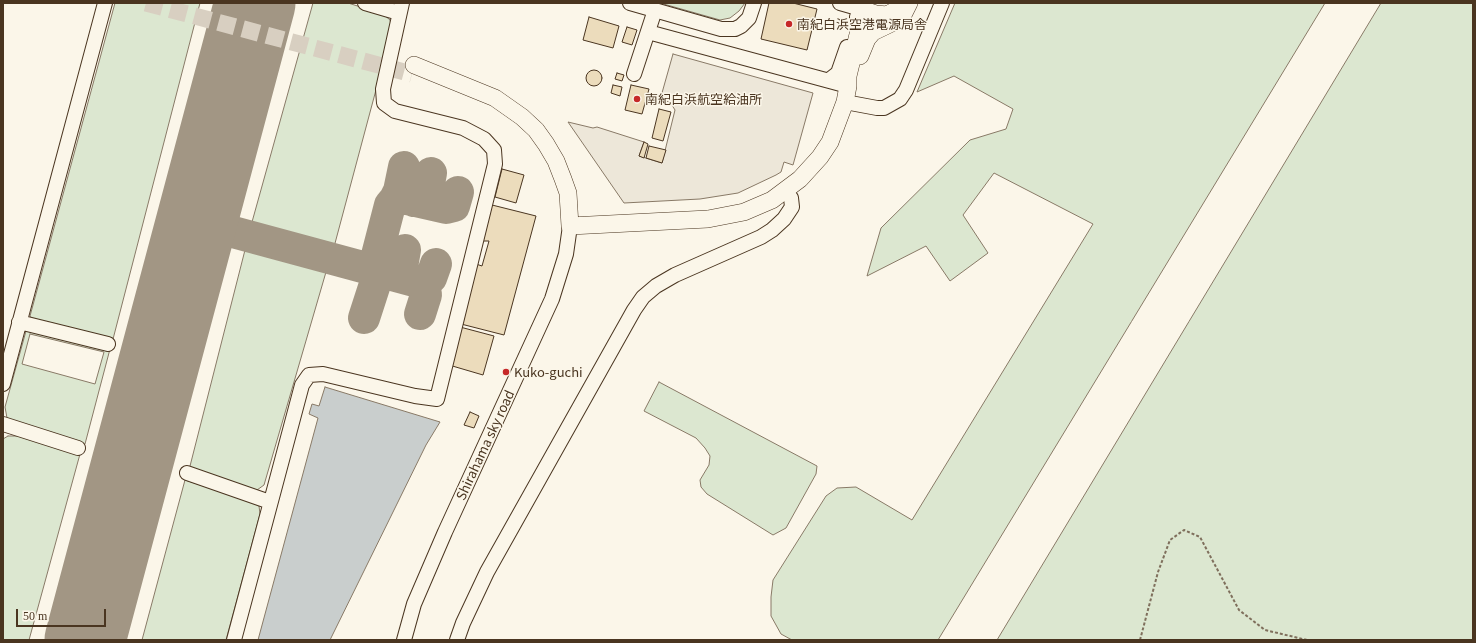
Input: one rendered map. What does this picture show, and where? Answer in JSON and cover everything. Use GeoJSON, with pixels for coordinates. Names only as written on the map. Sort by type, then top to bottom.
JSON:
{"type":"FeatureCollection","features":[{"type":"Feature","properties":{"kind":"main road"},"geometry":{"type":"LineString","coordinates":[[413,70],[480,91],[495,98],[522,117],[536,130],[556,161],[563,179],[568,199],[570,226],[689,220],[726,216],[759,206],[786,191],[800,179],[820,157],[830,142],[845,102],[848,76],[861,22],[862,6],[876,14],[887,14],[896,10],[902,3]]}},
{"type":"Feature","properties":{"kind":"main road"},"geometry":{"type":"LineString","coordinates":[[848,86],[856,72],[863,46],[867,39],[873,32],[896,21],[904,13],[909,3]]}},
{"type":"Feature","properties":{"kind":"street"},"geometry":{"type":"LineString","coordinates":[[3,384],[105,3]]}},
{"type":"Feature","properties":{"kind":"street"},"geometry":{"type":"LineString","coordinates":[[234,640],[302,384],[309,375],[322,374],[415,396],[436,399],[495,164],[494,150],[484,139],[463,128],[395,111],[384,103],[383,89],[400,8],[365,3]]}},
{"type":"Feature","properties":{"kind":"street"},"geometry":{"type":"LineString","coordinates":[[630,3],[721,29],[735,29],[741,26],[749,18],[754,3]]}},
{"type":"Feature","properties":{"kind":"street"},"geometry":{"type":"LineString","coordinates":[[829,80],[838,73],[841,67],[856,18],[862,6],[840,3]]}},
{"type":"Feature","properties":{"kind":"street"},"geometry":{"type":"LineString","coordinates":[[845,102],[884,108],[900,100],[906,90],[942,3]]}},
{"type":"Feature","properties":{"kind":"street"},"geometry":{"type":"LineString","coordinates":[[634,74],[655,10]]}},
{"type":"Feature","properties":{"kind":"street"},"geometry":{"type":"LineString","coordinates":[[648,32],[848,86]]}},
{"type":"Feature","properties":{"kind":"street"},"geometry":{"type":"LineString","coordinates":[[457,640],[463,623],[487,572],[634,310],[644,297],[656,286],[675,275],[761,238],[772,230],[784,219],[792,207],[791,198],[786,191]]}},
{"type":"Feature","properties":{"kind":"street","name":"Shirahama sky road"},"geometry":{"type":"LineString","coordinates":[[404,640],[414,604],[445,532],[552,299],[566,254],[570,226]]}},
{"type":"Feature","properties":{"kind":"street"},"geometry":{"type":"LineString","coordinates":[[19,322],[108,344]]}},
{"type":"Feature","properties":{"kind":"street"},"geometry":{"type":"LineString","coordinates":[[3,424],[78,448]]}},
{"type":"Feature","properties":{"kind":"street"},"geometry":{"type":"LineString","coordinates":[[187,473],[270,502]]}},
{"type":"Feature","properties":{"kind":"path"},"geometry":{"type":"LineString","coordinates":[[1140,640],[1158,572],[1170,540],[1184,530],[1200,537],[1239,610],[1265,630],[1307,640]]}},
{"type":"Feature","properties":{"kind":"green space"},"geometry":{"type":"Polygon","coordinates":[[[115,3],[200,3],[112,343],[33,322],[30,316],[115,3]]]}},
{"type":"Feature","properties":{"kind":"green space"},"geometry":{"type":"Polygon","coordinates":[[[313,3],[348,3],[383,14],[390,20],[392,30],[334,247],[252,222],[313,3]]]}},
{"type":"Feature","properties":{"kind":"green space"},"geometry":{"type":"Polygon","coordinates":[[[660,3],[745,3],[739,11],[730,18],[720,20],[660,3]]]}},
{"type":"Feature","properties":{"kind":"green space"},"geometry":{"type":"Polygon","coordinates":[[[955,3],[1325,3],[938,640],[792,640],[781,634],[771,616],[773,580],[826,496],[837,488],[856,487],[912,520],[1093,224],[994,173],[963,215],[988,253],[950,281],[926,246],[867,276],[881,228],[970,140],[1006,129],[1013,109],[954,76],[917,92],[955,3]]]}},
{"type":"Feature","properties":{"kind":"green space"},"geometry":{"type":"Polygon","coordinates":[[[1381,3],[1473,3],[1473,640],[997,640],[1381,3]]]}},
{"type":"Feature","properties":{"kind":"green space"},"geometry":{"type":"Polygon","coordinates":[[[245,250],[326,272],[264,485],[257,490],[189,470],[245,250]]]}},
{"type":"Feature","properties":{"kind":"green space"},"geometry":{"type":"Polygon","coordinates":[[[30,328],[110,349],[85,444],[82,445],[10,422],[7,418],[5,407],[26,331],[30,328]],[[30,334],[22,364],[95,384],[104,352],[30,334]]]}},
{"type":"Feature","properties":{"kind":"green space"},"geometry":{"type":"Polygon","coordinates":[[[659,382],[817,466],[816,474],[786,528],[773,535],[707,494],[701,487],[700,480],[709,465],[710,456],[705,448],[696,438],[644,411],[659,382]]]}},
{"type":"Feature","properties":{"kind":"green space"},"geometry":{"type":"Polygon","coordinates":[[[8,436],[18,436],[80,454],[29,640],[3,640],[3,439],[8,436]]]}},
{"type":"Feature","properties":{"kind":"green space"},"geometry":{"type":"Polygon","coordinates":[[[185,480],[248,500],[259,506],[260,514],[226,640],[142,640],[185,480]]]}},
{"type":"Feature","properties":{"kind":"shaded area"},"geometry":{"type":"Polygon","coordinates":[[[673,54],[813,93],[793,165],[784,162],[781,172],[738,193],[700,199],[624,203],[568,122],[593,128],[597,127],[644,142],[639,156],[662,163],[675,110],[670,102],[660,100],[673,54]]]}},
{"type":"Feature","properties":{"kind":"shaded area"},"geometry":{"type":"Polygon","coordinates":[[[325,387],[440,422],[426,445],[330,640],[258,640],[318,418],[309,414],[312,404],[319,406],[325,387]]]}},
{"type":"Feature","properties":{"kind":"building","name":"南紀白浜空港電源局舎"},"geometry":{"type":"Polygon","coordinates":[[[769,3],[793,3],[817,9],[807,50],[761,39],[769,3]]]}},
{"type":"Feature","properties":{"kind":"building"},"geometry":{"type":"Polygon","coordinates":[[[589,17],[619,26],[613,48],[583,40],[589,17]]]}},
{"type":"Feature","properties":{"kind":"building"},"geometry":{"type":"Polygon","coordinates":[[[627,27],[637,30],[632,45],[622,42],[627,27]]]}},
{"type":"Feature","properties":{"kind":"building"},"geometry":{"type":"Polygon","coordinates":[[[591,70],[597,70],[602,75],[600,84],[597,86],[591,86],[586,81],[586,75],[591,70]]]}},
{"type":"Feature","properties":{"kind":"building"},"geometry":{"type":"Polygon","coordinates":[[[617,73],[624,75],[622,81],[615,79],[617,73]]]}},
{"type":"Feature","properties":{"kind":"building"},"geometry":{"type":"Polygon","coordinates":[[[613,85],[622,87],[620,96],[611,93],[613,85]]]}},
{"type":"Feature","properties":{"kind":"building","name":"南紀白浜航空給油所"},"geometry":{"type":"Polygon","coordinates":[[[631,85],[649,89],[642,114],[625,110],[631,85]]]}},
{"type":"Feature","properties":{"kind":"building"},"geometry":{"type":"Polygon","coordinates":[[[659,109],[671,112],[663,141],[652,138],[659,109]]]}},
{"type":"Feature","properties":{"kind":"building"},"geometry":{"type":"Polygon","coordinates":[[[644,142],[648,144],[644,158],[639,156],[644,142]]]}},
{"type":"Feature","properties":{"kind":"building"},"geometry":{"type":"Polygon","coordinates":[[[649,146],[666,150],[662,163],[646,158],[649,146]]]}},
{"type":"Feature","properties":{"kind":"building"},"geometry":{"type":"Polygon","coordinates":[[[502,169],[524,175],[516,203],[495,197],[502,169]]]}},
{"type":"Feature","properties":{"kind":"building"},"geometry":{"type":"Polygon","coordinates":[[[492,205],[536,216],[504,335],[461,324],[476,264],[482,266],[489,241],[483,241],[492,205]]]}},
{"type":"Feature","properties":{"kind":"building"},"geometry":{"type":"Polygon","coordinates":[[[460,327],[494,336],[483,375],[449,365],[460,327]]]}},
{"type":"Feature","properties":{"kind":"building"},"geometry":{"type":"Polygon","coordinates":[[[470,412],[479,416],[474,428],[464,425],[470,412]]]}},
{"type":"Feature","properties":{"kind":"taxiway"},"geometry":{"type":"LineString","coordinates":[[395,199],[399,191],[404,167]]}},
{"type":"Feature","properties":{"kind":"taxiway"},"geometry":{"type":"LineString","coordinates":[[414,201],[422,197],[428,189],[431,173]]}},
{"type":"Feature","properties":{"kind":"taxiway"},"geometry":{"type":"LineString","coordinates":[[365,267],[372,265],[376,259],[390,205],[395,199],[402,198],[446,208],[454,206],[458,192]]}},
{"type":"Feature","properties":{"kind":"taxiway"},"geometry":{"type":"LineString","coordinates":[[196,222],[418,282],[426,282],[431,278],[436,264]]}},
{"type":"Feature","properties":{"kind":"taxiway"},"geometry":{"type":"LineString","coordinates":[[390,274],[398,271],[402,267],[405,250]]}},
{"type":"Feature","properties":{"kind":"taxiway"},"geometry":{"type":"LineString","coordinates":[[364,318],[375,284],[373,274],[365,267]]}},
{"type":"Feature","properties":{"kind":"taxiway"},"geometry":{"type":"LineString","coordinates":[[418,282],[425,288],[426,295],[420,314]]}},
{"type":"Feature","properties":{"kind":"runway"},"geometry":{"type":"LineString","coordinates":[[85,640],[255,3]]}},
{"type":"Feature","properties":{"kind":"tunnel"},"geometry":{"type":"LineString","coordinates":[[146,3],[412,74]]}},
{"type":"Feature","properties":{"kind":"place","name":"南紀白浜空港電源局舎"},"geometry":{"type":"Point","coordinates":[789,24]}},
{"type":"Feature","properties":{"kind":"place","name":"南紀白浜航空給油所"},"geometry":{"type":"Point","coordinates":[637,99]}},
{"type":"Feature","properties":{"kind":"place","name":"Kuko-guchi"},"geometry":{"type":"Point","coordinates":[506,372]}}]}
